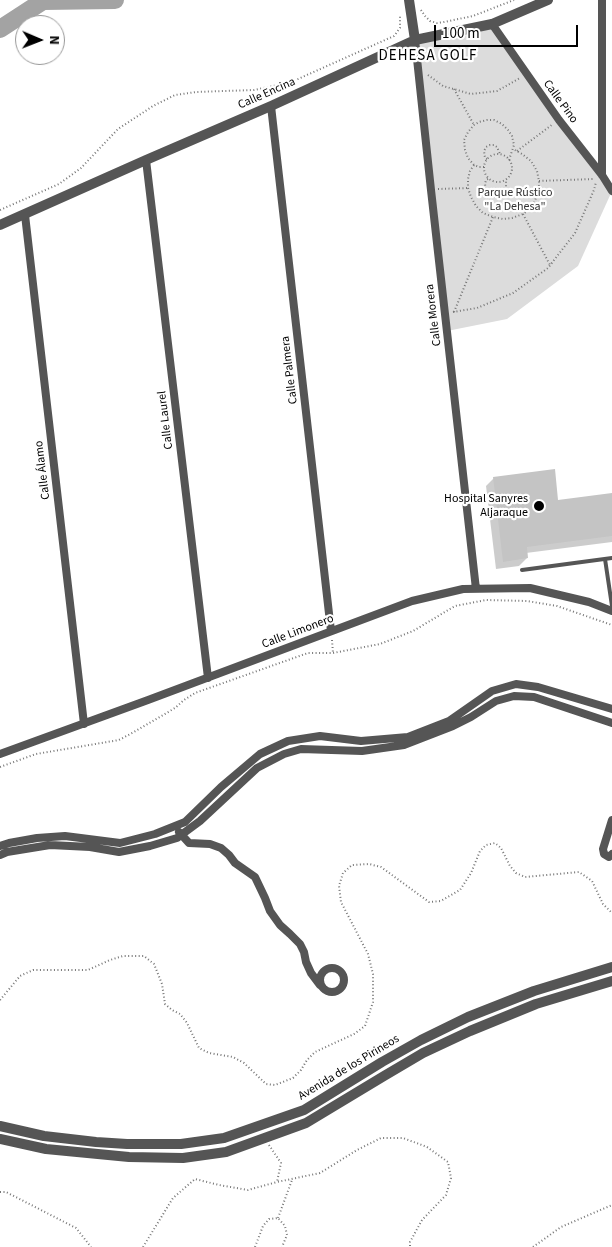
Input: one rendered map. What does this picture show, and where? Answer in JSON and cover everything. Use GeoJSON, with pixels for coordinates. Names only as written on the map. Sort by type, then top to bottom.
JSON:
{"type":"FeatureCollection","features":[{"type":"Feature","properties":{"kind":"street"},"geometry":{"type":"LineString","coordinates":[[409,0],[415,40]]}},
{"type":"Feature","properties":{"kind":"street","name":"Calle Encina"},"geometry":{"type":"LineString","coordinates":[[0,225],[271,106],[415,40],[492,24],[548,0]]}},
{"type":"Feature","properties":{"kind":"street"},"geometry":{"type":"LineString","coordinates":[[602,0],[602,175]]}},
{"type":"Feature","properties":{"kind":"street","name":"Calle Pino"},"geometry":{"type":"LineString","coordinates":[[492,24],[612,191]]}},
{"type":"Feature","properties":{"kind":"street","name":"Calle Morera"},"geometry":{"type":"LineString","coordinates":[[415,40],[476,589]]}},
{"type":"Feature","properties":{"kind":"street","name":"Calle Palmera"},"geometry":{"type":"LineString","coordinates":[[271,106],[331,632]]}},
{"type":"Feature","properties":{"kind":"street","name":"Calle Laurel"},"geometry":{"type":"LineString","coordinates":[[146,160],[208,678]]}},
{"type":"Feature","properties":{"kind":"street","name":"Calle Álamo"},"geometry":{"type":"LineString","coordinates":[[25,215],[84,724]]}},
{"type":"Feature","properties":{"kind":"street","name":"Calle Limonero"},"geometry":{"type":"LineString","coordinates":[[0,754],[412,601],[463,589],[530,588],[589,602],[612,611]]}},
{"type":"Feature","properties":{"kind":"street"},"geometry":{"type":"LineString","coordinates":[[0,846],[9,842],[65,836],[120,843],[155,834],[185,822],[221,787],[260,754],[288,741],[320,736],[361,741],[408,737],[449,721],[492,691],[516,684],[538,687],[612,709]]}},
{"type":"Feature","properties":{"kind":"street"},"geometry":{"type":"LineString","coordinates":[[0,855],[50,844],[90,847],[119,852],[177,838],[200,820],[257,768],[284,754],[301,750],[362,751],[404,745],[453,726],[496,701],[514,696],[534,697],[612,723]]}},
{"type":"Feature","properties":{"kind":"street"},"geometry":{"type":"LineString","coordinates":[[612,820],[603,849],[604,854],[609,857],[612,854]]}},
{"type":"Feature","properties":{"kind":"street"},"geometry":{"type":"LineString","coordinates":[[176,825],[181,835],[189,843],[210,844],[221,848],[236,863],[255,877],[270,911],[280,925],[300,944],[311,974],[320,985]]}},
{"type":"Feature","properties":{"kind":"street","name":"Avenida de los Pirineos"},"geometry":{"type":"LineString","coordinates":[[0,1126],[44,1136],[127,1144],[181,1144],[224,1138],[304,1110],[382,1062],[468,1017],[534,991],[612,967]]}},
{"type":"Feature","properties":{"kind":"street","name":"Avenida de los Pirineos"},"geometry":{"type":"LineString","coordinates":[[0,1139],[46,1149],[129,1157],[183,1158],[226,1152],[306,1123],[423,1053],[470,1031],[536,1004],[612,981]]}},
{"type":"Feature","properties":{"kind":"lane"},"geometry":{"type":"LineString","coordinates":[[522,570],[612,558]]}},
{"type":"Feature","properties":{"kind":"lane"},"geometry":{"type":"LineString","coordinates":[[605,559],[612,606]]}},
{"type":"Feature","properties":{"kind":"path"},"geometry":{"type":"LineString","coordinates":[[420,5],[421,11],[425,16],[437,23],[473,16],[514,0]]}},
{"type":"Feature","properties":{"kind":"path"},"geometry":{"type":"LineString","coordinates":[[0,210],[59,184],[81,168],[118,129],[153,106],[175,96],[196,92],[254,90],[278,86],[298,79],[394,36],[400,28],[400,14]]}},
{"type":"Feature","properties":{"kind":"path"},"geometry":{"type":"LineString","coordinates":[[419,74],[425,73],[443,86],[471,94],[497,91],[527,74]]}},
{"type":"Feature","properties":{"kind":"path"},"geometry":{"type":"LineString","coordinates":[[454,89],[474,125]]}},
{"type":"Feature","properties":{"kind":"path"},"geometry":{"type":"LineString","coordinates":[[484,167],[474,165],[464,150],[464,140],[474,125],[479,122],[494,120],[502,124],[512,136],[514,146],[510,160],[512,166],[511,176],[506,181],[498,183],[488,178],[484,172],[484,167],[487,159],[500,154]]}},
{"type":"Feature","properties":{"kind":"path"},"geometry":{"type":"LineString","coordinates":[[516,151],[560,120]]}},
{"type":"Feature","properties":{"kind":"path"},"geometry":{"type":"LineString","coordinates":[[487,159],[485,158],[484,151],[486,147],[494,145],[500,154],[510,160]]}},
{"type":"Feature","properties":{"kind":"path"},"geometry":{"type":"LineString","coordinates":[[474,165],[470,170],[468,188],[476,206],[484,213],[503,219],[523,214],[531,208],[535,201],[539,181],[537,171],[531,161],[513,149]]}},
{"type":"Feature","properties":{"kind":"path"},"geometry":{"type":"LineString","coordinates":[[488,178],[485,184],[486,192],[495,197],[505,192],[506,181]]}},
{"type":"Feature","properties":{"kind":"path"},"geometry":{"type":"LineString","coordinates":[[493,217],[454,312],[477,308],[513,293],[548,268],[575,233],[597,179],[539,181]]}},
{"type":"Feature","properties":{"kind":"path"},"geometry":{"type":"LineString","coordinates":[[431,190],[468,188]]}},
{"type":"Feature","properties":{"kind":"path"},"geometry":{"type":"LineString","coordinates":[[523,214],[550,265]]}},
{"type":"Feature","properties":{"kind":"path"},"geometry":{"type":"LineString","coordinates":[[0,767],[36,754],[119,740],[174,708],[195,693],[308,653],[333,653],[380,644],[413,631],[454,606],[486,600],[527,601],[557,606],[612,625]]}},
{"type":"Feature","properties":{"kind":"path"},"geometry":{"type":"LineString","coordinates":[[331,632],[333,653]]}},
{"type":"Feature","properties":{"kind":"path"},"geometry":{"type":"LineString","coordinates":[[0,1000],[20,976],[34,970],[88,970],[123,956],[144,956],[154,964],[162,984],[165,1004],[180,1014],[187,1023],[199,1048],[209,1053],[233,1057],[244,1063],[266,1084],[275,1085],[293,1078],[302,1070],[307,1060],[315,1052],[354,1034],[365,1026],[373,1002],[373,974],[368,954],[341,902],[339,886],[343,873],[352,864],[369,864],[381,867],[429,902],[441,901],[460,890],[471,873],[480,851],[486,845],[494,843],[500,848],[516,873],[526,877],[579,872],[592,881],[603,904],[612,913]]}},
{"type":"Feature","properties":{"kind":"path"},"geometry":{"type":"LineString","coordinates":[[143,1247],[173,1198],[195,1180],[248,1190],[277,1182],[320,1174],[357,1150],[381,1138],[403,1138],[427,1147],[448,1162],[451,1178],[446,1194],[422,1220],[410,1242],[410,1247]]}},
{"type":"Feature","properties":{"kind":"path"},"geometry":{"type":"LineString","coordinates":[[265,1139],[281,1162],[277,1182]]}},
{"type":"Feature","properties":{"kind":"path"},"geometry":{"type":"LineString","coordinates":[[278,1218],[292,1179]]}},
{"type":"Feature","properties":{"kind":"path"},"geometry":{"type":"LineString","coordinates":[[0,1192],[6,1192],[76,1228],[91,1247]]}},
{"type":"Feature","properties":{"kind":"path"},"geometry":{"type":"LineString","coordinates":[[533,1247],[561,1227],[612,1205]]}},
{"type":"Feature","properties":{"kind":"path"},"geometry":{"type":"LineString","coordinates":[[254,1247],[263,1226],[269,1219],[278,1218]]}},
{"type":"Feature","properties":{"kind":"path"},"geometry":{"type":"LineString","coordinates":[[278,1218],[286,1226],[287,1235],[282,1247]]}},
{"type":"Feature","properties":{"kind":"green space","name":"Parque Rústico \"La Dehesa\""},"geometry":{"type":"Polygon","coordinates":[[[492,24],[612,191],[578,266],[507,319],[447,331],[415,40],[492,24]]]}},
{"type":"Feature","properties":{"kind":"building"},"geometry":{"type":"Polygon","coordinates":[[[555,469],[558,500],[612,493],[612,536],[527,547],[528,558],[503,562],[493,477],[555,469]]]}},
{"type":"Feature","properties":{"kind":"waterway"},"geometry":{"type":"LineString","coordinates":[[0,29],[43,1],[115,0]]}},
{"type":"Feature","properties":{"kind":"place","name":"Hospital Sanyres Aljaraque"},"geometry":{"type":"Point","coordinates":[539,506]}},
{"type":"Feature","properties":{"kind":"district","name":"DEHESA GOLF"},"geometry":{"type":"Point","coordinates":[428,57]}}]}
